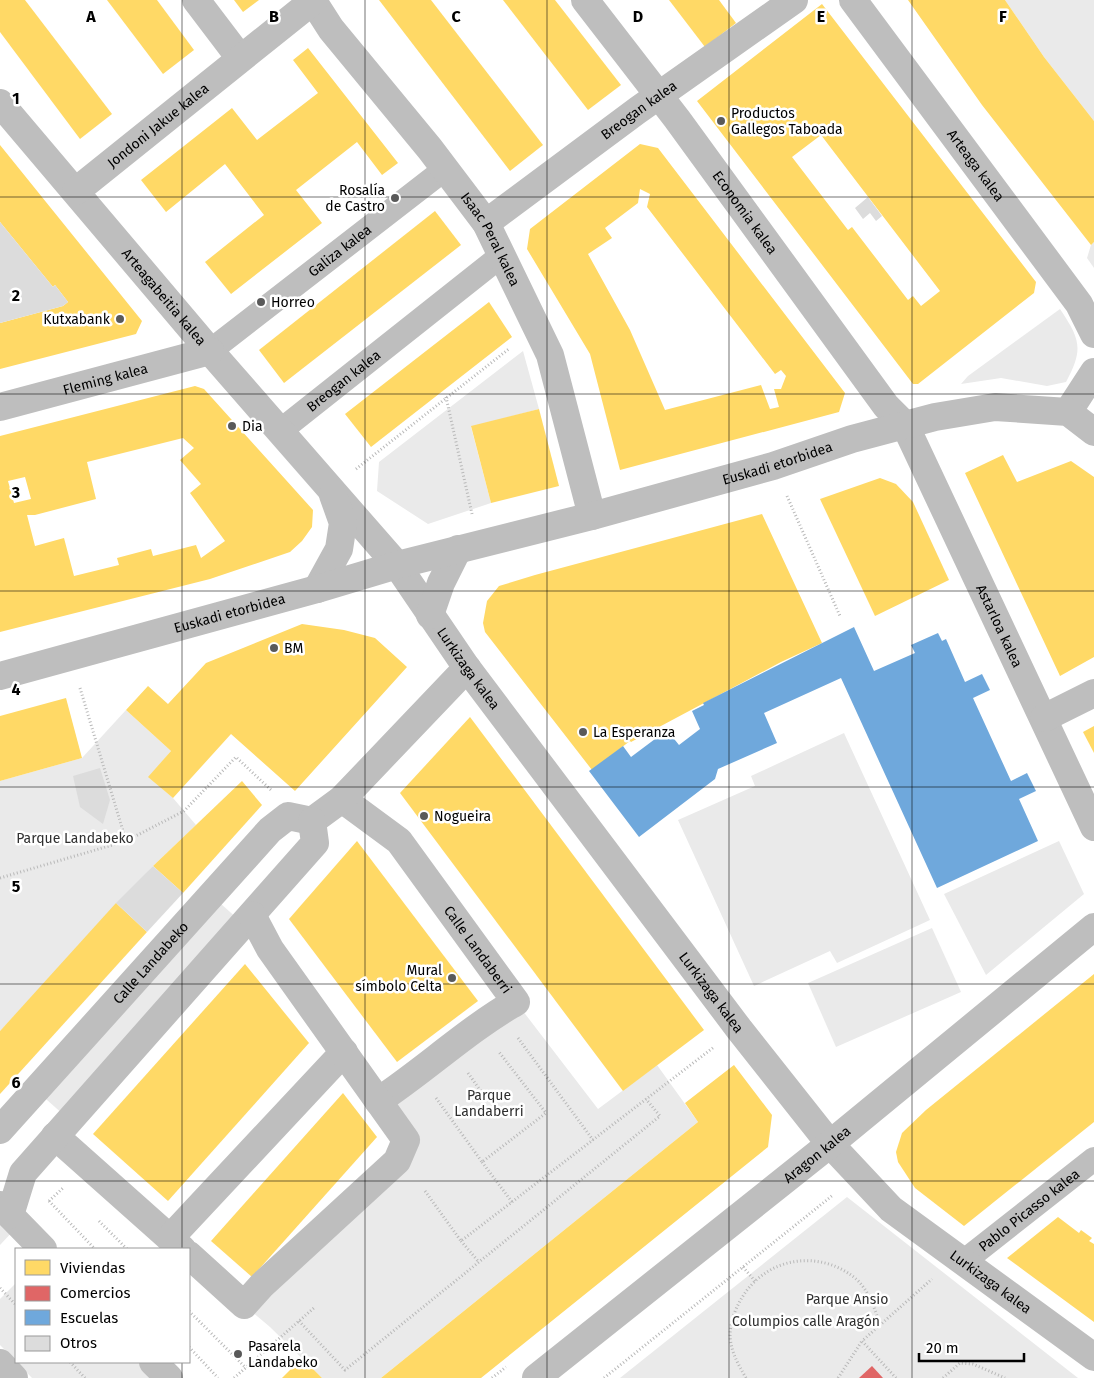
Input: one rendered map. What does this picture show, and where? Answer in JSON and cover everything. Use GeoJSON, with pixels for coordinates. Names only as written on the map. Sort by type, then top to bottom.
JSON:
{"type":"FeatureCollection","features":[{"type":"Feature","properties":{"kind":"street"},"geometry":{"type":"LineString","coordinates":[[196,0],[240,58]]}},
{"type":"Feature","properties":{"kind":"street","name":"Jondoni Jakue kalea"},"geometry":{"type":"LineString","coordinates":[[76,191],[313,0]]}},
{"type":"Feature","properties":{"kind":"street","name":"Isaac Peral kalea"},"geometry":{"type":"LineString","coordinates":[[313,0],[331,29],[445,169],[486,223],[550,356],[592,516]]}},
{"type":"Feature","properties":{"kind":"street","name":"Economia kalea"},"geometry":{"type":"LineString","coordinates":[[585,0],[658,98],[677,120],[886,406],[905,425]]}},
{"type":"Feature","properties":{"kind":"street","name":"Breogan kalea"},"geometry":{"type":"LineString","coordinates":[[486,223],[794,0]]}},
{"type":"Feature","properties":{"kind":"street","name":"Arteaga kalea"},"geometry":{"type":"LineString","coordinates":[[854,0],[1079,304],[1094,334]]}},
{"type":"Feature","properties":{"kind":"street","name":"Arteagabeitia kalea"},"geometry":{"type":"LineString","coordinates":[[0,103],[210,351],[397,565]]}},
{"type":"Feature","properties":{"kind":"street","name":"Galiza kalea"},"geometry":{"type":"LineString","coordinates":[[210,351],[445,169]]}},
{"type":"Feature","properties":{"kind":"street","name":"Breogan kalea"},"geometry":{"type":"LineString","coordinates":[[280,431],[502,255]]}},
{"type":"Feature","properties":{"kind":"street","name":"Fleming kalea"},"geometry":{"type":"LineString","coordinates":[[0,408],[210,351]]}},
{"type":"Feature","properties":{"kind":"street"},"geometry":{"type":"LineString","coordinates":[[1094,372],[1068,412],[1094,432]]}},
{"type":"Feature","properties":{"kind":"street","name":"Euskadi etorbidea"},"geometry":{"type":"LineString","coordinates":[[0,676],[317,589],[397,565],[592,516],[773,466],[852,439],[935,417],[994,407],[1068,412]]}},
{"type":"Feature","properties":{"kind":"street","name":"Astarloa kalea"},"geometry":{"type":"LineString","coordinates":[[905,425],[1094,827]]}},
{"type":"Feature","properties":{"kind":"street","name":"Arteagabeitia kalea"},"geometry":{"type":"LineString","coordinates":[[317,589],[339,549],[343,523],[331,489]]}},
{"type":"Feature","properties":{"kind":"street"},"geometry":{"type":"LineString","coordinates":[[430,615],[441,583],[458,550]]}},
{"type":"Feature","properties":{"kind":"street","name":"Lurkizaga kalea"},"geometry":{"type":"LineString","coordinates":[[397,565],[467,668],[739,1029],[830,1144],[891,1209],[951,1267],[1094,1356]]}},
{"type":"Feature","properties":{"kind":"street"},"geometry":{"type":"LineString","coordinates":[[42,1248],[11,1217],[23,1173],[315,843],[312,821],[342,799],[467,668]]}},
{"type":"Feature","properties":{"kind":"street"},"geometry":{"type":"LineString","coordinates":[[1044,718],[1094,694]]}},
{"type":"Feature","properties":{"kind":"street","name":"Calle Landaberri"},"geometry":{"type":"LineString","coordinates":[[342,799],[399,841],[516,1002],[496,1013],[408,1082],[378,1101]]}},
{"type":"Feature","properties":{"kind":"street","name":"Calle Landabeko"},"geometry":{"type":"LineString","coordinates":[[0,1130],[270,830],[288,816],[312,821]]}},
{"type":"Feature","properties":{"kind":"street"},"geometry":{"type":"LineString","coordinates":[[190,1257],[244,1305],[262,1285],[397,1161],[406,1140],[270,949],[252,915]]}},
{"type":"Feature","properties":{"kind":"street","name":"Aragon kalea"},"geometry":{"type":"LineString","coordinates":[[536,1378],[830,1144],[1094,927]]}},
{"type":"Feature","properties":{"kind":"street"},"geometry":{"type":"LineString","coordinates":[[55,1136],[180,1248],[344,1052]]}},
{"type":"Feature","properties":{"kind":"street","name":"Pablo Picasso kalea"},"geometry":{"type":"LineString","coordinates":[[951,1267],[1094,1159]]}},
{"type":"Feature","properties":{"kind":"street"},"geometry":{"type":"LineString","coordinates":[[0,1363],[14,1378]]}},
{"type":"Feature","properties":{"kind":"street"},"geometry":{"type":"LineString","coordinates":[[154,1363],[169,1378]]}},
{"type":"Feature","properties":{"kind":"path"},"geometry":{"type":"LineString","coordinates":[[355,470],[536,327]]}},
{"type":"Feature","properties":{"kind":"path"},"geometry":{"type":"LineString","coordinates":[[446,397],[474,519]]}},
{"type":"Feature","properties":{"kind":"path"},"geometry":{"type":"LineString","coordinates":[[773,466],[840,616]]}},
{"type":"Feature","properties":{"kind":"path"},"geometry":{"type":"LineString","coordinates":[[79,685],[126,840]]}},
{"type":"Feature","properties":{"kind":"path"},"geometry":{"type":"LineString","coordinates":[[0,878],[126,840],[184,811],[236,757],[272,791]]}},
{"type":"Feature","properties":{"kind":"path"},"geometry":{"type":"LineString","coordinates":[[461,1241],[739,1029]]}},
{"type":"Feature","properties":{"kind":"path"},"geometry":{"type":"LineString","coordinates":[[509,1040],[516,1035],[593,1140]]}},
{"type":"Feature","properties":{"kind":"path"},"geometry":{"type":"LineString","coordinates":[[482,1162],[546,1113],[497,1049],[503,1044]]}},
{"type":"Feature","properties":{"kind":"path"},"geometry":{"type":"LineString","coordinates":[[461,1077],[475,1067]]}},
{"type":"Feature","properties":{"kind":"path"},"geometry":{"type":"LineString","coordinates":[[467,1072],[485,1097]]}},
{"type":"Feature","properties":{"kind":"path"},"geometry":{"type":"LineString","coordinates":[[442,1092],[435,1097],[512,1202]]}},
{"type":"Feature","properties":{"kind":"path"},"geometry":{"type":"LineString","coordinates":[[299,1321],[344,1370],[660,1116],[646,1099]]}},
{"type":"Feature","properties":{"kind":"path"},"geometry":{"type":"LineString","coordinates":[[11,1217],[49,1201],[64,1187],[71,1194]]}},
{"type":"Feature","properties":{"kind":"path"},"geometry":{"type":"LineString","coordinates":[[425,1190],[461,1241],[478,1261]]}},
{"type":"Feature","properties":{"kind":"path"},"geometry":{"type":"LineString","coordinates":[[604,1378],[838,1191]]}},
{"type":"Feature","properties":{"kind":"path"},"geometry":{"type":"LineString","coordinates":[[49,1201],[94,1248]]}},
{"type":"Feature","properties":{"kind":"path"},"geometry":{"type":"LineString","coordinates":[[92,1215],[126,1248]]}},
{"type":"Feature","properties":{"kind":"path"},"geometry":{"type":"LineString","coordinates":[[746,1378],[734,1356],[730,1335],[734,1312],[744,1292],[764,1273],[786,1262],[810,1260],[835,1266],[856,1279],[871,1298],[880,1324]]}},
{"type":"Feature","properties":{"kind":"path"},"geometry":{"type":"LineString","coordinates":[[743,1267],[755,1282]]}},
{"type":"Feature","properties":{"kind":"path"},"geometry":{"type":"LineString","coordinates":[[838,1378],[862,1340],[951,1267]]}},
{"type":"Feature","properties":{"kind":"path"},"geometry":{"type":"LineString","coordinates":[[0,1288],[15,1305]]}},
{"type":"Feature","properties":{"kind":"path"},"geometry":{"type":"LineString","coordinates":[[234,1378],[315,1307]]}},
{"type":"Feature","properties":{"kind":"path"},"geometry":{"type":"LineString","coordinates":[[190,1312],[246,1368]]}},
{"type":"Feature","properties":{"kind":"path"},"geometry":{"type":"LineString","coordinates":[[862,1340],[896,1378]]}},
{"type":"Feature","properties":{"kind":"path"},"geometry":{"type":"LineString","coordinates":[[190,1348],[218,1378]]}},
{"type":"Feature","properties":{"kind":"path"},"geometry":{"type":"LineString","coordinates":[[71,1363],[85,1378]]}},
{"type":"Feature","properties":{"kind":"path"},"geometry":{"type":"LineString","coordinates":[[943,1378],[960,1364],[973,1364],[1005,1378]]}},
{"type":"Feature","properties":{"kind":"path"},"geometry":{"type":"LineString","coordinates":[[492,1378],[508,1366]]}},
{"type":"Feature","properties":{"kind":"green space"},"geometry":{"type":"Polygon","coordinates":[[[1005,0],[1094,0],[1094,121],[1044,57],[1005,0]]]}},
{"type":"Feature","properties":{"kind":"green space"},"geometry":{"type":"Polygon","coordinates":[[[1094,242],[1094,268],[1087,258],[1091,245],[1094,242]]]}},
{"type":"Feature","properties":{"kind":"green space"},"geometry":{"type":"Polygon","coordinates":[[[1060,309],[1072,328],[1077,344],[1075,361],[1066,382],[1047,386],[1001,378],[961,384],[968,376],[1060,309]]]}},
{"type":"Feature","properties":{"kind":"green space"},"geometry":{"type":"Polygon","coordinates":[[[523,351],[539,409],[471,427],[491,503],[428,524],[377,491],[379,462],[523,351]]]}},
{"type":"Feature","properties":{"kind":"green space","name":"Parque Landabeko"},"geometry":{"type":"Polygon","coordinates":[[[126,710],[171,751],[149,777],[173,798],[196,825],[153,866],[0,1031],[0,781],[82,758],[126,710]]]}},
{"type":"Feature","properties":{"kind":"green space"},"geometry":{"type":"Polygon","coordinates":[[[844,733],[930,920],[837,963],[830,951],[754,986],[678,820],[755,786],[751,776],[844,733]]]}},
{"type":"Feature","properties":{"kind":"green space"},"geometry":{"type":"Polygon","coordinates":[[[1059,841],[1084,894],[986,975],[944,894],[1059,841]]]}},
{"type":"Feature","properties":{"kind":"green space"},"geometry":{"type":"Polygon","coordinates":[[[212,896],[239,920],[64,1115],[38,1092],[212,896]]]}},
{"type":"Feature","properties":{"kind":"green space"},"geometry":{"type":"Polygon","coordinates":[[[932,928],[961,992],[836,1047],[808,983],[932,928]]]}},
{"type":"Feature","properties":{"kind":"green space","name":"Parque Landaberri"},"geometry":{"type":"Polygon","coordinates":[[[516,1002],[598,1109],[657,1065],[698,1122],[381,1378],[322,1378],[270,1327],[244,1305],[397,1161],[378,1101],[516,1002]]]}},
{"type":"Feature","properties":{"kind":"green space","name":"Parque Ansio"},"geometry":{"type":"Polygon","coordinates":[[[847,1197],[1078,1378],[620,1378],[847,1197]]]}},
{"type":"Feature","properties":{"kind":"green space"},"geometry":{"type":"Polygon","coordinates":[[[0,1214],[15,1229],[0,1245],[0,1214]]]}},
{"type":"Feature","properties":{"kind":"green space"},"geometry":{"type":"Polygon","coordinates":[[[15,1284],[15,1360],[0,1345],[0,1299],[15,1284]]]}},
{"type":"Feature","properties":{"kind":"green space"},"geometry":{"type":"Polygon","coordinates":[[[18,1363],[140,1363],[155,1378],[32,1378],[18,1363]]]}},
{"type":"Feature","properties":{"kind":"building: Viviendas"},"geometry":{"type":"Polygon","coordinates":[[[0,0],[25,0],[112,114],[80,139],[0,32],[0,0]]]}},
{"type":"Feature","properties":{"kind":"building: Viviendas"},"geometry":{"type":"Polygon","coordinates":[[[107,0],[157,0],[194,50],[163,74],[107,0]]]}},
{"type":"Feature","properties":{"kind":"building: Viviendas"},"geometry":{"type":"Polygon","coordinates":[[[234,0],[259,0],[243,12],[234,0]]]}},
{"type":"Feature","properties":{"kind":"building: Viviendas"},"geometry":{"type":"Polygon","coordinates":[[[379,0],[431,0],[543,145],[510,171],[379,0]]]}},
{"type":"Feature","properties":{"kind":"building: Viviendas"},"geometry":{"type":"Polygon","coordinates":[[[503,0],[555,0],[621,85],[588,110],[503,0]]]}},
{"type":"Feature","properties":{"kind":"building: Viviendas"},"geometry":{"type":"Polygon","coordinates":[[[669,0],[719,0],[736,23],[705,47],[669,0]]]}},
{"type":"Feature","properties":{"kind":"building: Viviendas"},"geometry":{"type":"Polygon","coordinates":[[[908,0],[1005,0],[1044,57],[1094,121],[1094,242],[1091,245],[982,105],[908,0]]]}},
{"type":"Feature","properties":{"kind":"building: Viviendas"},"geometry":{"type":"Polygon","coordinates":[[[822,4],[1036,282],[1034,293],[918,384],[913,384],[697,101],[822,4]],[[821,135],[792,157],[848,230],[852,227],[908,300],[913,296],[921,306],[940,291],[821,135]]]}},
{"type":"Feature","properties":{"kind":"building: Viviendas"},"geometry":{"type":"Polygon","coordinates":[[[308,48],[398,163],[382,175],[357,142],[296,190],[322,223],[231,294],[205,262],[264,215],[225,164],[166,212],[141,180],[232,108],[257,140],[318,93],[293,60],[308,48]]]}},
{"type":"Feature","properties":{"kind":"building: Viviendas"},"geometry":{"type":"Polygon","coordinates":[[[640,144],[658,148],[845,393],[839,412],[620,470],[590,354],[527,249],[530,229],[640,144]],[[640,189],[638,203],[605,228],[612,238],[588,254],[630,330],[665,410],[761,385],[770,409],[779,407],[774,389],[781,389],[786,376],[781,370],[775,374],[647,207],[650,194],[640,189]]]}},
{"type":"Feature","properties":{"kind":"building: Viviendas"},"geometry":{"type":"Polygon","coordinates":[[[0,145],[142,321],[136,334],[0,369],[0,323],[63,306],[68,302],[55,285],[53,287],[0,222],[0,145]]]}},
{"type":"Feature","properties":{"kind":"building: Viviendas"},"geometry":{"type":"Polygon","coordinates":[[[435,211],[461,245],[284,383],[259,350],[435,211]]]}},
{"type":"Feature","properties":{"kind":"building: Viviendas"},"geometry":{"type":"Polygon","coordinates":[[[489,302],[512,337],[371,447],[345,414],[489,302]]]}},
{"type":"Feature","properties":{"kind":"building: Viviendas"},"geometry":{"type":"Polygon","coordinates":[[[195,386],[204,389],[313,510],[312,527],[302,541],[290,552],[210,579],[0,632],[0,436],[195,386]],[[183,438],[87,462],[96,499],[35,515],[27,515],[35,546],[64,538],[74,576],[119,565],[117,558],[151,549],[153,556],[196,545],[201,558],[225,541],[190,493],[201,484],[180,460],[194,448],[183,438]],[[25,477],[8,481],[14,503],[31,499],[25,477]]]}},
{"type":"Feature","properties":{"kind":"building: Viviendas"},"geometry":{"type":"Polygon","coordinates":[[[539,409],[559,486],[491,503],[471,426],[539,409]]]}},
{"type":"Feature","properties":{"kind":"building: Viviendas"},"geometry":{"type":"Polygon","coordinates":[[[1003,455],[1017,482],[1071,461],[1094,477],[1094,657],[1060,676],[965,473],[1003,455]]]}},
{"type":"Feature","properties":{"kind":"building: Viviendas"},"geometry":{"type":"Polygon","coordinates":[[[880,478],[896,484],[913,502],[949,580],[875,616],[820,499],[880,478]]]}},
{"type":"Feature","properties":{"kind":"building: Viviendas"},"geometry":{"type":"Polygon","coordinates":[[[762,514],[822,643],[781,662],[630,741],[592,770],[485,632],[483,623],[487,601],[499,586],[762,514]]]}},
{"type":"Feature","properties":{"kind":"building: Viviendas"},"geometry":{"type":"Polygon","coordinates":[[[302,624],[344,630],[375,638],[407,667],[295,791],[231,734],[173,798],[148,777],[171,751],[126,710],[148,686],[168,704],[206,663],[302,624]]]}},
{"type":"Feature","properties":{"kind":"building: Viviendas"},"geometry":{"type":"Polygon","coordinates":[[[66,698],[82,758],[0,781],[0,716],[66,698]]]}},
{"type":"Feature","properties":{"kind":"building: Viviendas"},"geometry":{"type":"Polygon","coordinates":[[[470,717],[704,1030],[623,1091],[400,793],[470,717]]]}},
{"type":"Feature","properties":{"kind":"building: Viviendas"},"geometry":{"type":"Polygon","coordinates":[[[1094,726],[1094,753],[1083,732],[1094,726]]]}},
{"type":"Feature","properties":{"kind":"building: Viviendas"},"geometry":{"type":"Polygon","coordinates":[[[242,781],[262,805],[183,893],[153,866],[242,781]]]}},
{"type":"Feature","properties":{"kind":"building: Viviendas"},"geometry":{"type":"Polygon","coordinates":[[[357,841],[478,1001],[397,1062],[289,919],[357,841]]]}},
{"type":"Feature","properties":{"kind":"building: Viviendas"},"geometry":{"type":"Polygon","coordinates":[[[116,903],[147,932],[0,1094],[0,1031],[116,903]]]}},
{"type":"Feature","properties":{"kind":"building: Viviendas"},"geometry":{"type":"Polygon","coordinates":[[[245,964],[309,1043],[168,1201],[93,1134],[245,964]]]}},
{"type":"Feature","properties":{"kind":"building: Viviendas"},"geometry":{"type":"Polygon","coordinates":[[[1094,974],[1094,1122],[964,1226],[915,1188],[898,1162],[896,1152],[902,1133],[926,1110],[1094,974]]]}},
{"type":"Feature","properties":{"kind":"building: Viviendas"},"geometry":{"type":"Polygon","coordinates":[[[734,1065],[772,1115],[768,1147],[481,1378],[381,1378],[698,1122],[685,1103],[734,1065]]]}},
{"type":"Feature","properties":{"kind":"building: Viviendas"},"geometry":{"type":"Polygon","coordinates":[[[343,1093],[377,1137],[252,1277],[211,1241],[343,1093]]]}},
{"type":"Feature","properties":{"kind":"building: Viviendas"},"geometry":{"type":"Polygon","coordinates":[[[1058,1217],[1079,1233],[1081,1230],[1092,1238],[1089,1241],[1094,1244],[1094,1322],[1007,1258],[1058,1217]]]}},
{"type":"Feature","properties":{"kind":"building: Viviendas"},"geometry":{"type":"Polygon","coordinates":[[[302,1358],[322,1378],[282,1378],[302,1358]]]}},
{"type":"Feature","properties":{"kind":"building: Comercios"},"geometry":{"type":"Polygon","coordinates":[[[872,1366],[883,1378],[859,1378],[872,1366]]]}},
{"type":"Feature","properties":{"kind":"building: Escuelas"},"geometry":{"type":"Polygon","coordinates":[[[854,627],[874,671],[915,653],[911,645],[938,633],[942,641],[946,639],[965,682],[982,674],[990,690],[973,698],[1011,781],[1027,773],[1036,791],[1019,799],[1038,841],[937,888],[841,678],[764,713],[777,743],[718,769],[715,779],[639,837],[589,771],[623,746],[631,757],[667,730],[679,745],[700,729],[692,711],[704,705],[703,703],[854,627]]]}},
{"type":"Feature","properties":{"kind":"building: Otros"},"geometry":{"type":"Polygon","coordinates":[[[868,197],[882,216],[876,221],[870,213],[863,219],[855,208],[868,197]]]}},
{"type":"Feature","properties":{"kind":"building: Otros"},"geometry":{"type":"Polygon","coordinates":[[[0,222],[53,287],[55,285],[68,302],[63,306],[0,323],[0,222]]]}},
{"type":"Feature","properties":{"kind":"building: Otros"},"geometry":{"type":"Polygon","coordinates":[[[100,768],[110,800],[103,824],[80,807],[73,776],[100,768]]]}},
{"type":"Feature","properties":{"kind":"building: Otros"},"geometry":{"type":"Polygon","coordinates":[[[153,866],[183,893],[147,932],[116,903],[153,866]]]}},
{"type":"Feature","properties":{"kind":"place","name":"Productos Gallegos Taboada"},"geometry":{"type":"Point","coordinates":[721,121]}},
{"type":"Feature","properties":{"kind":"place","name":"Rosalía de Castro"},"geometry":{"type":"Point","coordinates":[395,198]}},
{"type":"Feature","properties":{"kind":"place","name":"Horreo"},"geometry":{"type":"Point","coordinates":[261,302]}},
{"type":"Feature","properties":{"kind":"place","name":"Kutxabank"},"geometry":{"type":"Point","coordinates":[120,319]}},
{"type":"Feature","properties":{"kind":"place","name":"Dia"},"geometry":{"type":"Point","coordinates":[232,426]}},
{"type":"Feature","properties":{"kind":"place","name":"BM"},"geometry":{"type":"Point","coordinates":[274,648]}},
{"type":"Feature","properties":{"kind":"place","name":"La Esperanza"},"geometry":{"type":"Point","coordinates":[583,732]}},
{"type":"Feature","properties":{"kind":"place","name":"Nogueira"},"geometry":{"type":"Point","coordinates":[424,816]}},
{"type":"Feature","properties":{"kind":"place","name":"Mural símbolo Celta"},"geometry":{"type":"Point","coordinates":[452,978]}},
{"type":"Feature","properties":{"kind":"place","name":"Pasarela Landabeko"},"geometry":{"type":"Point","coordinates":[238,1354]}},
{"type":"Feature","properties":{"kind":"park label","name":"Columpios calle Aragón"},"geometry":{"type":"Point","coordinates":[806,1321]}}]}
